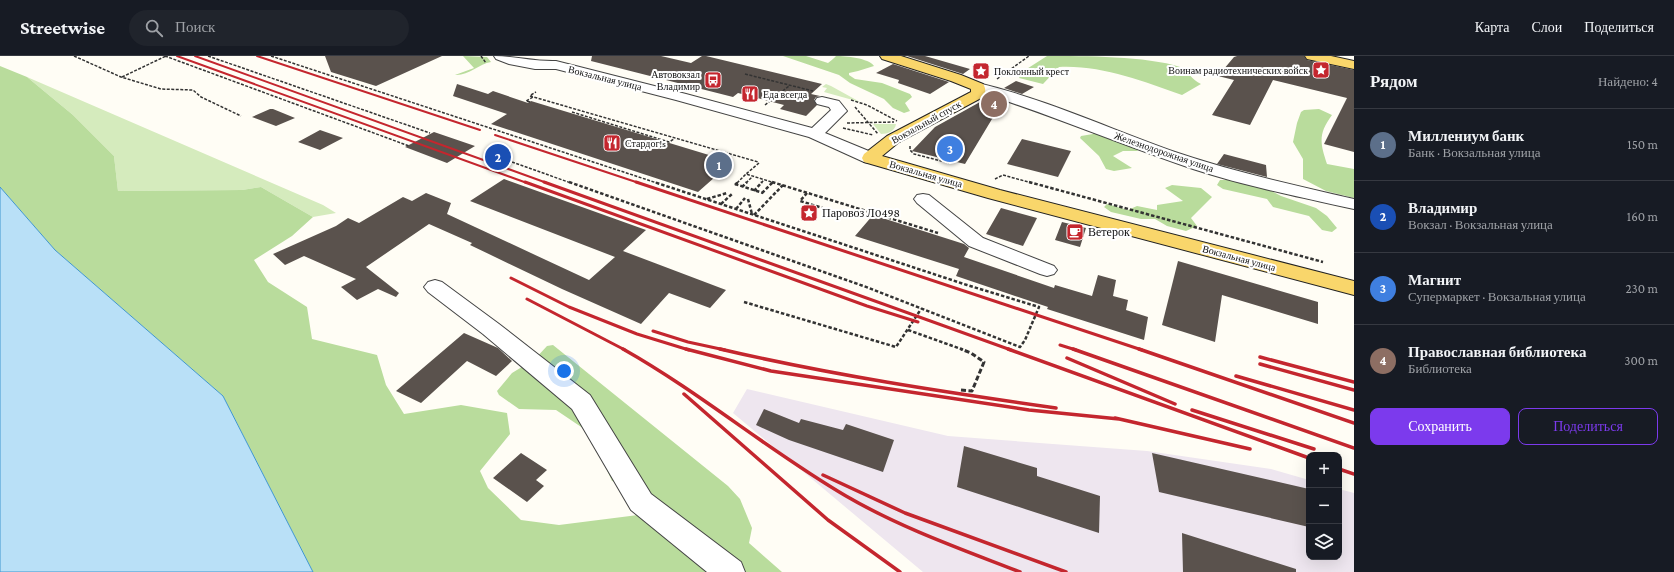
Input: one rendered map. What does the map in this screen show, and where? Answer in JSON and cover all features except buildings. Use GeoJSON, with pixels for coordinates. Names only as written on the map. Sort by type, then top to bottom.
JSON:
{"type":"FeatureCollection","features":[{"type":"Feature","properties":{"kind":"main road"},"geometry":{"type":"LineString","coordinates":[[887,56],[956,78],[978,87]]}},
{"type":"Feature","properties":{"kind":"main road"},"geometry":{"type":"LineString","coordinates":[[1312,56],[1354,65]]}},
{"type":"Feature","properties":{"kind":"main road","name":"Вокзальный спуск"},"geometry":{"type":"LineString","coordinates":[[870,158],[893,139],[978,94],[978,87]]}},
{"type":"Feature","properties":{"kind":"main road","name":"Вокзальная улица"},"geometry":{"type":"LineString","coordinates":[[870,158],[994,194],[1354,288]]}},
{"type":"Feature","properties":{"kind":"street","name":"Вокзальная улица"},"geometry":{"type":"LineString","coordinates":[[501,56],[510,60],[536,65],[556,65],[681,97],[815,134],[870,158]]}},
{"type":"Feature","properties":{"kind":"street","name":"Железнодорожная улица"},"geometry":{"type":"LineString","coordinates":[[978,87],[1063,114],[1138,144],[1249,181],[1354,204]]}},
{"type":"Feature","properties":{"kind":"street"},"geometry":{"type":"LineString","coordinates":[[815,134],[839,112],[834,104],[822,101]]}},
{"type":"Feature","properties":{"kind":"street"},"geometry":{"type":"LineString","coordinates":[[923,199],[976,242],[1047,270]]}},
{"type":"Feature","properties":{"kind":"street"},"geometry":{"type":"LineString","coordinates":[[435,288],[491,329],[581,402],[640,502],[730,572]]}},
{"type":"Feature","properties":{"kind":"path"},"geometry":{"type":"LineString","coordinates":[[74,56],[121,77],[161,89],[193,90],[201,97],[241,116]]}},
{"type":"Feature","properties":{"kind":"path"},"geometry":{"type":"LineString","coordinates":[[121,77],[141,69],[165,56],[409,146]]}},
{"type":"Feature","properties":{"kind":"path"},"geometry":{"type":"LineString","coordinates":[[208,56],[430,133]]}},
{"type":"Feature","properties":{"kind":"path"},"geometry":{"type":"LineString","coordinates":[[271,56],[967,285],[1039,307],[1025,340],[1020,347],[869,288],[512,162]]}},
{"type":"Feature","properties":{"kind":"path"},"geometry":{"type":"LineString","coordinates":[[1006,72],[1029,56]]}},
{"type":"Feature","properties":{"kind":"path"},"geometry":{"type":"LineString","coordinates":[[764,107],[789,85]]}},
{"type":"Feature","properties":{"kind":"path"},"geometry":{"type":"LineString","coordinates":[[536,92],[530,96],[716,149],[758,163],[746,174],[740,186]]}},
{"type":"Feature","properties":{"kind":"path"},"geometry":{"type":"LineString","coordinates":[[530,102],[526,101],[534,96]]}},
{"type":"Feature","properties":{"kind":"path"},"geometry":{"type":"LineString","coordinates":[[841,127],[870,135],[878,134],[850,100]]}},
{"type":"Feature","properties":{"kind":"path"},"geometry":{"type":"LineString","coordinates":[[569,107],[573,105]]}},
{"type":"Feature","properties":{"kind":"path"},"geometry":{"type":"LineString","coordinates":[[851,114],[857,109]]}},
{"type":"Feature","properties":{"kind":"path"},"geometry":{"type":"LineString","coordinates":[[577,110],[571,113],[669,142],[674,138]]}},
{"type":"Feature","properties":{"kind":"path"},"geometry":{"type":"LineString","coordinates":[[844,123],[897,121]]}},
{"type":"Feature","properties":{"kind":"path"},"geometry":{"type":"LineString","coordinates":[[625,129],[630,125]]}},
{"type":"Feature","properties":{"kind":"path"},"geometry":{"type":"LineString","coordinates":[[654,138],[660,134]]}},
{"type":"Feature","properties":{"kind":"path"},"geometry":{"type":"LineString","coordinates":[[527,140],[531,137]]}},
{"type":"Feature","properties":{"kind":"path"},"geometry":{"type":"LineString","coordinates":[[912,144],[910,150],[914,154],[949,163]]}},
{"type":"Feature","properties":{"kind":"path"},"geometry":{"type":"LineString","coordinates":[[615,169],[619,166]]}},
{"type":"Feature","properties":{"kind":"path"},"geometry":{"type":"LineString","coordinates":[[746,174],[939,234]]}},
{"type":"Feature","properties":{"kind":"path"},"geometry":{"type":"LineString","coordinates":[[993,180],[1003,175],[1326,263]]}},
{"type":"Feature","properties":{"kind":"path"},"geometry":{"type":"LineString","coordinates":[[740,186],[753,176]]}},
{"type":"Feature","properties":{"kind":"path"},"geometry":{"type":"LineString","coordinates":[[756,191],[764,179]]}},
{"type":"Feature","properties":{"kind":"path"},"geometry":{"type":"LineString","coordinates":[[740,186],[756,191],[773,182]]}},
{"type":"Feature","properties":{"kind":"path"},"geometry":{"type":"LineString","coordinates":[[753,214],[783,185]]}},
{"type":"Feature","properties":{"kind":"path"},"geometry":{"type":"LineString","coordinates":[[707,199],[727,193]]}},
{"type":"Feature","properties":{"kind":"path"},"geometry":{"type":"LineString","coordinates":[[808,193],[800,201],[842,214]]}},
{"type":"Feature","properties":{"kind":"path"},"geometry":{"type":"LineString","coordinates":[[721,204],[732,194]]}},
{"type":"Feature","properties":{"kind":"path"},"geometry":{"type":"LineString","coordinates":[[736,209],[745,198]]}},
{"type":"Feature","properties":{"kind":"path"},"geometry":{"type":"LineString","coordinates":[[748,200],[753,214]]}},
{"type":"Feature","properties":{"kind":"path"},"geometry":{"type":"LineString","coordinates":[[744,302],[896,347],[921,309]]}},
{"type":"Feature","properties":{"kind":"path"},"geometry":{"type":"LineString","coordinates":[[908,330],[971,353],[984,362],[972,391],[961,390]]}},
{"type":"Feature","properties":{"kind":"shaded area"},"geometry":{"type":"Polygon","coordinates":[[[747,389],[948,436],[1147,451],[1271,469],[1306,479],[1306,560],[1342,560],[1342,490],[1354,493],[1354,572],[923,572],[733,413],[747,389]]]}},
{"type":"Feature","properties":{"kind":"green space"},"geometry":{"type":"Polygon","coordinates":[[[463,56],[487,57],[491,62],[464,74],[455,75],[474,68],[463,56]]]}},
{"type":"Feature","properties":{"kind":"green space"},"geometry":{"type":"Polygon","coordinates":[[[783,56],[806,56],[828,63],[836,56],[845,56],[867,61],[874,66],[849,73],[849,75],[855,79],[882,83],[910,94],[912,97],[905,103],[910,111],[904,113],[893,108],[884,99],[850,83],[839,75],[783,56]]]}},
{"type":"Feature","properties":{"kind":"green space"},"geometry":{"type":"Polygon","coordinates":[[[1047,56],[1115,57],[1166,63],[1180,67],[1201,84],[1182,95],[1122,75],[1106,71],[1075,67],[1059,67],[1043,84],[1019,78],[1022,72],[1047,56]]]}},
{"type":"Feature","properties":{"kind":"green space"},"geometry":{"type":"Polygon","coordinates":[[[0,66],[27,77],[73,115],[114,156],[118,191],[242,190],[261,187],[313,217],[292,236],[254,260],[268,282],[307,307],[312,339],[377,355],[386,385],[404,414],[461,405],[507,413],[510,434],[480,471],[488,488],[521,520],[559,525],[638,515],[716,572],[313,572],[223,396],[55,250],[0,187],[0,66]]]}},
{"type":"Feature","properties":{"kind":"green space"},"geometry":{"type":"Polygon","coordinates":[[[27,77],[323,205],[336,213],[313,217],[261,187],[242,190],[118,191],[114,156],[73,115],[27,77]]]}},
{"type":"Feature","properties":{"kind":"green space"},"geometry":{"type":"Polygon","coordinates":[[[826,84],[860,102],[824,92],[827,88],[822,87],[826,84]]]}},
{"type":"Feature","properties":{"kind":"green space"},"geometry":{"type":"Polygon","coordinates":[[[1319,109],[1332,115],[1322,133],[1322,144],[1327,164],[1354,169],[1354,198],[1326,191],[1303,179],[1303,159],[1293,142],[1297,123],[1301,112],[1304,110],[1319,109]]]}},
{"type":"Feature","properties":{"kind":"green space"},"geometry":{"type":"Polygon","coordinates":[[[873,124],[896,124],[891,132],[881,134],[873,124]]]}},
{"type":"Feature","properties":{"kind":"green space"},"geometry":{"type":"Polygon","coordinates":[[[1095,130],[1139,149],[1137,151],[1123,151],[1113,156],[1132,168],[1114,171],[1106,169],[1099,156],[1080,138],[1081,136],[1093,134],[1095,130]]]}},
{"type":"Feature","properties":{"kind":"green space"},"geometry":{"type":"Polygon","coordinates":[[[1220,180],[1232,180],[1262,186],[1281,196],[1316,208],[1327,216],[1337,228],[1332,232],[1322,230],[1309,216],[1273,207],[1267,199],[1223,189],[1217,185],[1220,180]]]}},
{"type":"Feature","properties":{"kind":"green space"},"geometry":{"type":"Polygon","coordinates":[[[1172,185],[1201,188],[1212,197],[1191,218],[1197,226],[1186,231],[1167,226],[1155,219],[1141,219],[1111,212],[1104,207],[1107,204],[1128,210],[1137,206],[1157,210],[1157,205],[1183,201],[1165,188],[1172,185]]]}},
{"type":"Feature","properties":{"kind":"green space"},"geometry":{"type":"Polygon","coordinates":[[[553,345],[728,486],[740,499],[752,528],[749,543],[782,572],[733,572],[644,488],[612,481],[606,468],[608,451],[599,439],[556,410],[519,409],[499,395],[497,391],[512,373],[535,359],[547,346],[553,345]]]}},
{"type":"Feature","properties":{"kind":"water"},"geometry":{"type":"Polygon","coordinates":[[[0,187],[55,250],[223,396],[313,572],[0,572],[0,187]]]}},
{"type":"Feature","properties":{"kind":"railway"},"geometry":{"type":"LineString","coordinates":[[177,56],[527,183]]}},
{"type":"Feature","properties":{"kind":"railway"},"geometry":{"type":"LineString","coordinates":[[195,56],[547,183]]}},
{"type":"Feature","properties":{"kind":"railway"},"geometry":{"type":"LineString","coordinates":[[257,56],[480,130]]}},
{"type":"Feature","properties":{"kind":"railway"},"geometry":{"type":"LineString","coordinates":[[495,135],[636,182]]}},
{"type":"Feature","properties":{"kind":"railway"},"geometry":{"type":"LineString","coordinates":[[525,182],[867,306],[918,322]]}},
{"type":"Feature","properties":{"kind":"railway"},"geometry":{"type":"LineString","coordinates":[[544,182],[1011,350]]}},
{"type":"Feature","properties":{"kind":"railway"},"geometry":{"type":"LineString","coordinates":[[636,182],[1139,349]]}},
{"type":"Feature","properties":{"kind":"railway"},"geometry":{"type":"LineString","coordinates":[[511,278],[569,307],[637,334],[689,350]]}},
{"type":"Feature","properties":{"kind":"railway"},"geometry":{"type":"LineString","coordinates":[[527,299],[625,350]]}},
{"type":"Feature","properties":{"kind":"railway"},"geometry":{"type":"LineString","coordinates":[[653,331],[688,342],[725,350]]}},
{"type":"Feature","properties":{"kind":"railway"},"geometry":{"type":"LineString","coordinates":[[1060,345],[1075,350]]}},
{"type":"Feature","properties":{"kind":"railway"},"geometry":{"type":"LineString","coordinates":[[623,349],[680,384],[818,479],[867,508],[910,528],[1020,572]]}},
{"type":"Feature","properties":{"kind":"railway"},"geometry":{"type":"LineString","coordinates":[[686,349],[771,371],[1029,410],[1119,419]]}},
{"type":"Feature","properties":{"kind":"railway"},"geometry":{"type":"LineString","coordinates":[[720,349],[846,375],[1056,408]]}},
{"type":"Feature","properties":{"kind":"railway"},"geometry":{"type":"LineString","coordinates":[[1008,349],[1306,457]]}},
{"type":"Feature","properties":{"kind":"railway"},"geometry":{"type":"LineString","coordinates":[[1139,349],[1354,423]]}},
{"type":"Feature","properties":{"kind":"railway"},"geometry":{"type":"LineString","coordinates":[[1075,350],[1354,448]]}},
{"type":"Feature","properties":{"kind":"railway"},"geometry":{"type":"LineString","coordinates":[[1260,357],[1354,382]]}},
{"type":"Feature","properties":{"kind":"railway"},"geometry":{"type":"LineString","coordinates":[[1067,358],[1175,404]]}},
{"type":"Feature","properties":{"kind":"railway"},"geometry":{"type":"LineString","coordinates":[[1260,364],[1354,390]]}},
{"type":"Feature","properties":{"kind":"railway"},"geometry":{"type":"LineString","coordinates":[[1236,376],[1354,410]]}},
{"type":"Feature","properties":{"kind":"railway"},"geometry":{"type":"LineString","coordinates":[[684,394],[828,520],[900,572]]}},
{"type":"Feature","properties":{"kind":"railway"},"geometry":{"type":"LineString","coordinates":[[1192,410],[1314,449]]}},
{"type":"Feature","properties":{"kind":"railway"},"geometry":{"type":"LineString","coordinates":[[1115,418],[1250,449]]}},
{"type":"Feature","properties":{"kind":"railway"},"geometry":{"type":"LineString","coordinates":[[1342,470],[1354,474]]}},
{"type":"Feature","properties":{"kind":"railway"},"geometry":{"type":"LineString","coordinates":[[823,475],[905,513],[1066,572]]}},
{"type":"Feature","properties":{"kind":"place","name":"Воинам радиотехнических войск"},"geometry":{"type":"Point","coordinates":[1321,70]}},
{"type":"Feature","properties":{"kind":"place","name":"Поклонный крест"},"geometry":{"type":"Point","coordinates":[981,71]}},
{"type":"Feature","properties":{"kind":"place","name":"Автовокзал Владимир"},"geometry":{"type":"Point","coordinates":[713,80]}},
{"type":"Feature","properties":{"kind":"place","name":"Еда всегда"},"geometry":{"type":"Point","coordinates":[750,94]}},
{"type":"Feature","properties":{"kind":"place","name":"Православная библиотека"},"geometry":{"type":"Point","coordinates":[994,104]}},
{"type":"Feature","properties":{"kind":"place","name":"Стардог!s"},"geometry":{"type":"Point","coordinates":[612,143]}},
{"type":"Feature","properties":{"kind":"place","name":"Магнит"},"geometry":{"type":"Point","coordinates":[950,149]}},
{"type":"Feature","properties":{"kind":"place","name":"Владимир"},"geometry":{"type":"Point","coordinates":[498,157]}},
{"type":"Feature","properties":{"kind":"place","name":"Миллениум банк"},"geometry":{"type":"Point","coordinates":[719,165]}},
{"type":"Feature","properties":{"kind":"place","name":"Паровоз Л0498"},"geometry":{"type":"Point","coordinates":[809,213]}},
{"type":"Feature","properties":{"kind":"place","name":"Ветерок"},"geometry":{"type":"Point","coordinates":[1075,232]}}]}
